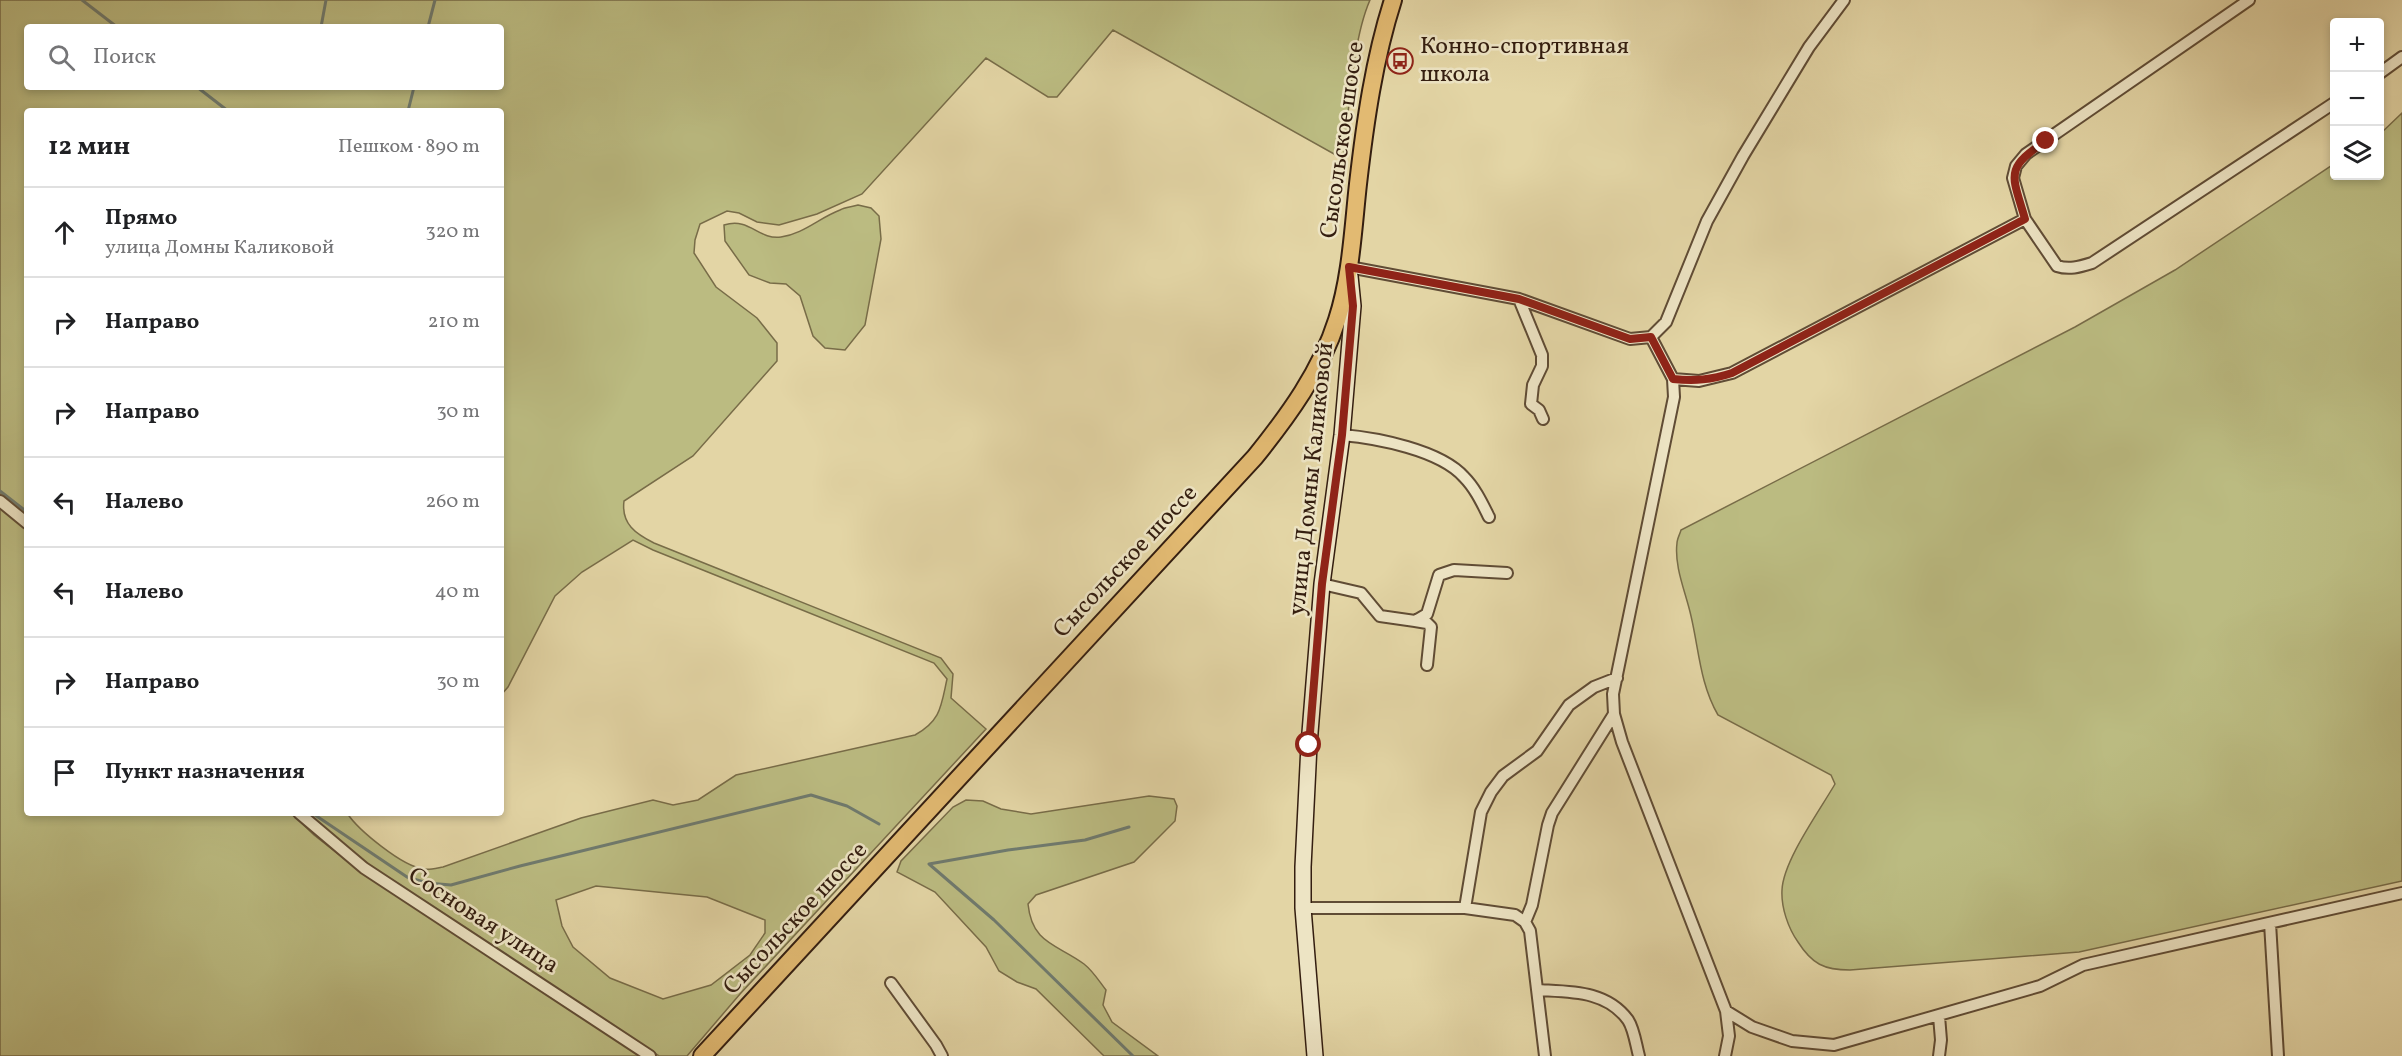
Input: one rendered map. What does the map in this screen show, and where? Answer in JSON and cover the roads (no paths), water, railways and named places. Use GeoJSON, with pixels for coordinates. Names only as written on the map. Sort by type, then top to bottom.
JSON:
{"type":"FeatureCollection","features":[{"type":"Feature","properties":{"kind":"highway","name":"Сысольское шоссе"},"geometry":{"type":"LineString","coordinates":[[702,1056],[1255,457],[1301,394],[1326,347],[1337,320],[1349,267],[1363,138],[1384,28],[1393,0]]}},
{"type":"Feature","properties":{"kind":"main road","name":"улица Домны Каликовой"},"geometry":{"type":"LineString","coordinates":[[1315,1056],[1303,908],[1309,745],[1322,584],[1342,435],[1353,306],[1349,267]]}},
{"type":"Feature","properties":{"kind":"street"},"geometry":{"type":"LineString","coordinates":[[1349,267],[1519,299],[1630,339],[1651,337],[1666,322],[1707,221],[1743,156],[1809,47],[1844,0]]}},
{"type":"Feature","properties":{"kind":"street"},"geometry":{"type":"LineString","coordinates":[[2249,0],[2026,154],[2016,166],[2013,178],[2025,219],[2057,266],[2065,268],[2092,264],[2330,106]]}},
{"type":"Feature","properties":{"kind":"street"},"geometry":{"type":"LineString","coordinates":[[2380,72],[2402,57]]}},
{"type":"Feature","properties":{"kind":"street"},"geometry":{"type":"LineString","coordinates":[[1673,379],[1699,381],[1732,373],[2025,219]]}},
{"type":"Feature","properties":{"kind":"street"},"geometry":{"type":"LineString","coordinates":[[1519,299],[1542,355],[1542,366],[1533,385],[1531,404],[1539,410],[1543,419]]}},
{"type":"Feature","properties":{"kind":"street"},"geometry":{"type":"LineString","coordinates":[[1651,337],[1673,379],[1674,397],[1613,694],[1614,714],[1622,742],[1726,1011],[1729,1036],[1725,1056]]}},
{"type":"Feature","properties":{"kind":"street"},"geometry":{"type":"LineString","coordinates":[[1342,435],[1395,443],[1448,463],[1464,477],[1479,496],[1489,517]]}},
{"type":"Feature","properties":{"kind":"street"},"geometry":{"type":"LineString","coordinates":[[0,501],[24,521]]}},
{"type":"Feature","properties":{"kind":"street"},"geometry":{"type":"LineString","coordinates":[[1415,621],[1427,614],[1439,575],[1454,570],[1507,573]]}},
{"type":"Feature","properties":{"kind":"street"},"geometry":{"type":"LineString","coordinates":[[1322,584],[1361,593],[1380,616],[1427,623],[1431,627],[1427,665]]}},
{"type":"Feature","properties":{"kind":"street"},"geometry":{"type":"LineString","coordinates":[[1465,908],[1481,812],[1491,792],[1503,776],[1537,751],[1569,705],[1594,687],[1617,678]]}},
{"type":"Feature","properties":{"kind":"street"},"geometry":{"type":"LineString","coordinates":[[1525,922],[1532,905],[1552,813],[1614,714]]}},
{"type":"Feature","properties":{"kind":"street","name":"Сосновая улица"},"geometry":{"type":"LineString","coordinates":[[303,816],[364,868],[650,1056]]}},
{"type":"Feature","properties":{"kind":"street"},"geometry":{"type":"LineString","coordinates":[[1726,1011],[1752,1027],[1792,1041],[1834,1045],[2040,986],[2083,965],[2402,893]]}},
{"type":"Feature","properties":{"kind":"street"},"geometry":{"type":"LineString","coordinates":[[1303,908],[1465,908],[1515,915],[1525,922],[1530,931],[1545,1056]]}},
{"type":"Feature","properties":{"kind":"street"},"geometry":{"type":"LineString","coordinates":[[2270,923],[2278,1056]]}},
{"type":"Feature","properties":{"kind":"street"},"geometry":{"type":"LineString","coordinates":[[891,983],[936,1044],[942,1056]]}},
{"type":"Feature","properties":{"kind":"street"},"geometry":{"type":"LineString","coordinates":[[1537,990],[1588,993],[1608,1001],[1629,1021],[1639,1056]]}},
{"type":"Feature","properties":{"kind":"street"},"geometry":{"type":"LineString","coordinates":[[1939,1016],[1941,1040],[1939,1056]]}},
{"type":"Feature","properties":{"kind":"waterway"},"geometry":{"type":"LineString","coordinates":[[82,0],[113,24]]}},
{"type":"Feature","properties":{"kind":"waterway"},"geometry":{"type":"LineString","coordinates":[[322,24],[326,0]]}},
{"type":"Feature","properties":{"kind":"waterway"},"geometry":{"type":"LineString","coordinates":[[429,24],[435,0]]}},
{"type":"Feature","properties":{"kind":"waterway"},"geometry":{"type":"LineString","coordinates":[[201,90],[224,108]]}},
{"type":"Feature","properties":{"kind":"waterway"},"geometry":{"type":"LineString","coordinates":[[409,108],[413,90]]}},
{"type":"Feature","properties":{"kind":"waterway"},"geometry":{"type":"LineString","coordinates":[[0,491],[24,510]]}},
{"type":"Feature","properties":{"kind":"waterway"},"geometry":{"type":"LineString","coordinates":[[316,816],[407,877],[427,883],[451,885],[811,795],[847,806],[879,824]]}},
{"type":"Feature","properties":{"kind":"waterway"},"geometry":{"type":"LineString","coordinates":[[929,864],[1008,850],[1085,840],[1129,827]]}},
{"type":"Feature","properties":{"kind":"waterway"},"geometry":{"type":"LineString","coordinates":[[929,864],[994,920],[1133,1056]]}},
{"type":"Feature","properties":{"kind":"place","name":"Конно-спортивная школа"},"geometry":{"type":"Point","coordinates":[1400,61]}}]}
